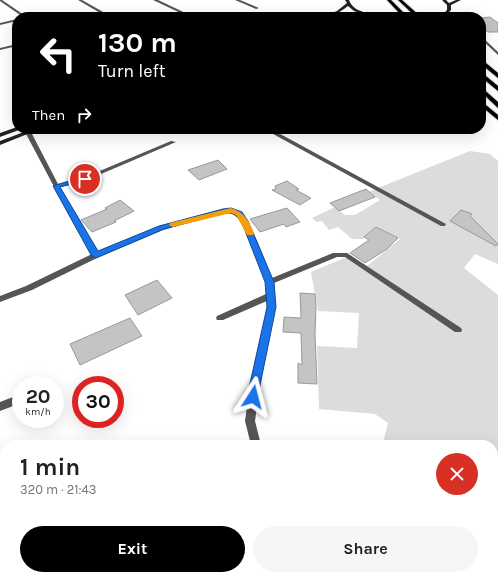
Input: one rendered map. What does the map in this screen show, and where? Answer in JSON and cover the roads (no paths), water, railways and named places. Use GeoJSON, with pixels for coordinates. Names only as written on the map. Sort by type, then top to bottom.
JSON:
{"type":"FeatureCollection","features":[{"type":"Feature","properties":{"kind":"main road"},"geometry":{"type":"LineString","coordinates":[[389,0],[401,12]]}},
{"type":"Feature","properties":{"kind":"main road"},"geometry":{"type":"LineString","coordinates":[[400,0],[413,12]]}},
{"type":"Feature","properties":{"kind":"main road"},"geometry":{"type":"LineString","coordinates":[[444,0],[449,5]]}},
{"type":"Feature","properties":{"kind":"main road"},"geometry":{"type":"LineString","coordinates":[[449,5],[458,0]]}},
{"type":"Feature","properties":{"kind":"main road"},"geometry":{"type":"LineString","coordinates":[[338,12],[347,2],[360,12]]}},
{"type":"Feature","properties":{"kind":"main road"},"geometry":{"type":"LineString","coordinates":[[447,12],[449,10],[449,5]]}},
{"type":"Feature","properties":{"kind":"main road"},"geometry":{"type":"LineString","coordinates":[[486,65],[498,76]]}},
{"type":"Feature","properties":{"kind":"main road"},"geometry":{"type":"LineString","coordinates":[[486,78],[498,89]]}},
{"type":"Feature","properties":{"kind":"main road"},"geometry":{"type":"LineString","coordinates":[[486,94],[498,106]]}},
{"type":"Feature","properties":{"kind":"main road"},"geometry":{"type":"LineString","coordinates":[[486,107],[498,118]]}},
{"type":"Feature","properties":{"kind":"main road"},"geometry":{"type":"LineString","coordinates":[[0,135],[12,130]]}},
{"type":"Feature","properties":{"kind":"main road"},"geometry":{"type":"LineString","coordinates":[[0,143],[23,134]]}},
{"type":"Feature","properties":{"kind":"street"},"geometry":{"type":"LineString","coordinates":[[0,0],[2,3],[17,12]]}},
{"type":"Feature","properties":{"kind":"street"},"geometry":{"type":"LineString","coordinates":[[80,0],[101,12]]}},
{"type":"Feature","properties":{"kind":"street"},"geometry":{"type":"LineString","coordinates":[[155,0],[181,12]]}},
{"type":"Feature","properties":{"kind":"street"},"geometry":{"type":"LineString","coordinates":[[237,0],[257,8]]}},
{"type":"Feature","properties":{"kind":"street"},"geometry":{"type":"LineString","coordinates":[[0,24],[12,21]]}},
{"type":"Feature","properties":{"kind":"street"},"geometry":{"type":"LineString","coordinates":[[486,42],[498,54]]}},
{"type":"Feature","properties":{"kind":"street"},"geometry":{"type":"LineString","coordinates":[[0,49],[12,45]]}},
{"type":"Feature","properties":{"kind":"street"},"geometry":{"type":"LineString","coordinates":[[29,134],[56,186],[96,255]]}},
{"type":"Feature","properties":{"kind":"street"},"geometry":{"type":"LineString","coordinates":[[276,134],[443,224]]}},
{"type":"Feature","properties":{"kind":"street"},"geometry":{"type":"LineString","coordinates":[[56,186],[85,179],[172,142]]}},
{"type":"Feature","properties":{"kind":"street"},"geometry":{"type":"LineString","coordinates":[[0,299],[29,288],[96,255],[161,228],[231,210],[239,214],[246,223],[270,282],[271,307],[254,385],[250,421],[255,440]]}},
{"type":"Feature","properties":{"kind":"street"},"geometry":{"type":"LineString","coordinates":[[270,282],[336,255],[347,255],[458,330]]}},
{"type":"Feature","properties":{"kind":"street"},"geometry":{"type":"LineString","coordinates":[[220,318],[270,296]]}},
{"type":"Feature","properties":{"kind":"street"},"geometry":{"type":"LineString","coordinates":[[0,407],[12,402]]}}]}
